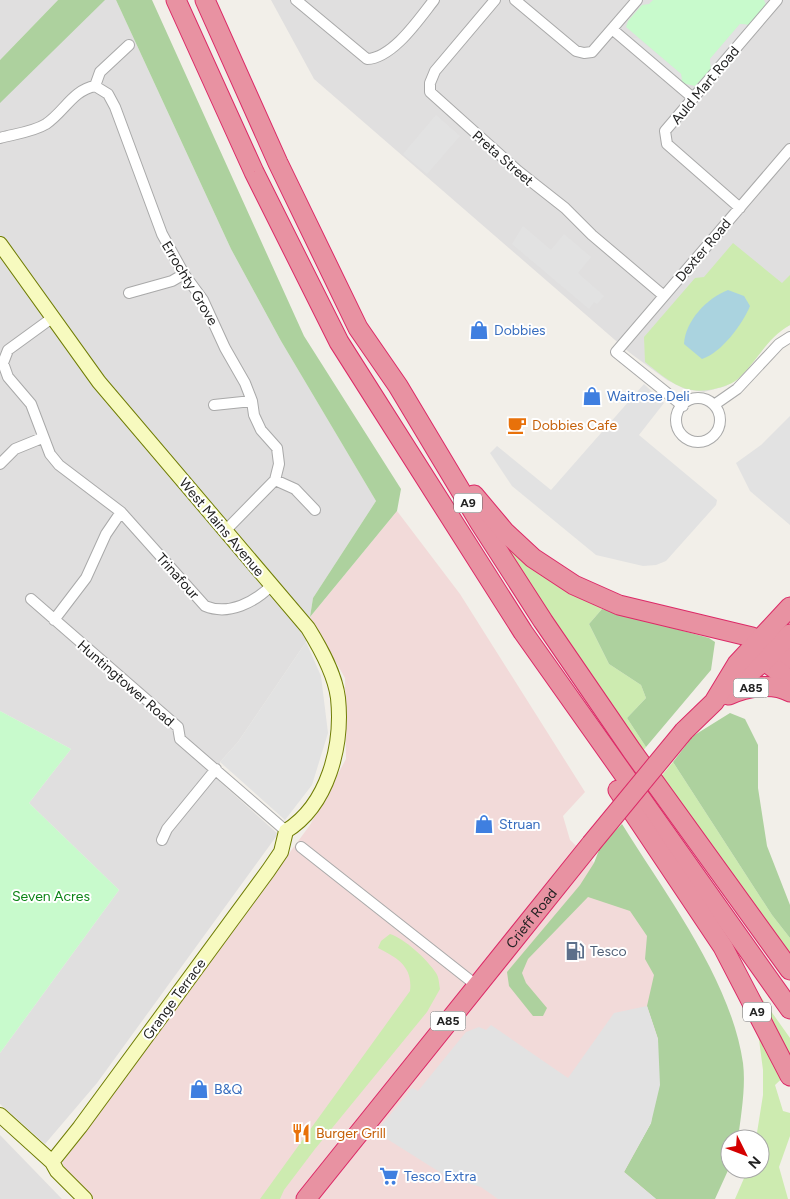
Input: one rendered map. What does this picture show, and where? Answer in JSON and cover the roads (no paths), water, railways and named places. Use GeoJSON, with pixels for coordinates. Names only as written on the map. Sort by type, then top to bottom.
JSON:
{"type":"FeatureCollection","features":[{"type":"Feature","properties":{"kind":"highway","name":"A9"},"geometry":{"type":"LineString","coordinates":[[176,0],[254,172],[339,342],[523,632],[601,762],[669,869],[723,947],[790,1076]]}},
{"type":"Feature","properties":{"kind":"highway","name":"A9"},"geometry":{"type":"LineString","coordinates":[[205,0],[278,163],[358,328],[398,386],[433,446],[543,621],[632,751],[790,970]]}},
{"type":"Feature","properties":{"kind":"highway","name":"A9"},"geometry":{"type":"LineString","coordinates":[[433,446],[505,532],[533,558],[556,575],[592,594],[619,605],[752,637],[774,650]]}},
{"type":"Feature","properties":{"kind":"highway","name":"A85"},"geometry":{"type":"LineString","coordinates":[[790,607],[774,650],[790,680]]}},
{"type":"Feature","properties":{"kind":"highway","name":"A9"},"geometry":{"type":"LineString","coordinates":[[523,632],[790,1008]]}},
{"type":"Feature","properties":{"kind":"highway","name":"A85"},"geometry":{"type":"LineString","coordinates":[[774,650],[790,634]]}},
{"type":"Feature","properties":{"kind":"highway","name":"Crieff Road"},"geometry":{"type":"LineString","coordinates":[[306,1199],[591,844],[684,731],[714,702],[737,664],[774,650]]}},
{"type":"Feature","properties":{"kind":"highway","name":"A85"},"geometry":{"type":"LineString","coordinates":[[714,702],[739,690],[762,686],[790,692]]}},
{"type":"Feature","properties":{"kind":"street"},"geometry":{"type":"LineString","coordinates":[[296,0],[367,59],[377,59],[388,51],[434,0]]}},
{"type":"Feature","properties":{"kind":"street","name":"Preta Street"},"geometry":{"type":"LineString","coordinates":[[495,0],[437,68],[430,84],[430,92],[518,171],[565,208],[598,240],[664,296]]}},
{"type":"Feature","properties":{"kind":"street"},"geometry":{"type":"LineString","coordinates":[[515,0],[576,51],[584,53],[592,52],[637,0]]}},
{"type":"Feature","properties":{"kind":"street","name":"Auld Mart Road"},"geometry":{"type":"LineString","coordinates":[[740,208],[667,144],[665,132],[777,0]]}},
{"type":"Feature","properties":{"kind":"street"},"geometry":{"type":"LineString","coordinates":[[612,29],[693,98]]}},
{"type":"Feature","properties":{"kind":"street"},"geometry":{"type":"LineString","coordinates":[[0,138],[43,125],[75,95],[95,86],[100,72],[129,45]]}},
{"type":"Feature","properties":{"kind":"street","name":"Errochty Grove"},"geometry":{"type":"LineString","coordinates":[[95,86],[108,94],[115,107],[162,234],[184,274],[203,300],[225,348],[245,383],[252,401],[254,415],[261,430],[277,448],[279,464],[275,480]]}},
{"type":"Feature","properties":{"kind":"street","name":"Dexter Road"},"geometry":{"type":"LineString","coordinates":[[683,406],[616,352],[790,149]]}},
{"type":"Feature","properties":{"kind":"street","name":"West Mains Avenue"},"geometry":{"type":"LineString","coordinates":[[0,244],[99,382],[272,585],[318,643],[332,674],[338,697],[338,740],[328,778],[320,794],[298,824],[286,831]]}},
{"type":"Feature","properties":{"kind":"street"},"geometry":{"type":"LineString","coordinates":[[129,294],[172,281],[184,274]]}},
{"type":"Feature","properties":{"kind":"street","name":"Trinafour"},"geometry":{"type":"LineString","coordinates":[[52,318],[13,345],[4,356],[3,363],[8,377],[31,404],[42,438],[50,454],[59,465],[121,512],[205,606],[214,610],[243,605],[272,585]]}},
{"type":"Feature","properties":{"kind":"street"},"geometry":{"type":"LineString","coordinates":[[714,405],[737,389],[779,344],[790,337]]}},
{"type":"Feature","properties":{"kind":"street"},"geometry":{"type":"LineString","coordinates":[[702,399],[714,405],[718,410],[720,424],[714,436],[701,442],[688,439],[679,430],[677,417],[683,406],[688,401],[702,399]]}},
{"type":"Feature","properties":{"kind":"street"},"geometry":{"type":"LineString","coordinates":[[214,405],[252,401]]}},
{"type":"Feature","properties":{"kind":"street"},"geometry":{"type":"LineString","coordinates":[[0,464],[15,449],[42,438]]}},
{"type":"Feature","properties":{"kind":"street"},"geometry":{"type":"LineString","coordinates":[[225,531],[275,480],[296,489],[315,510]]}},
{"type":"Feature","properties":{"kind":"street"},"geometry":{"type":"LineString","coordinates":[[54,620],[86,578],[106,534],[121,512]]}},
{"type":"Feature","properties":{"kind":"street","name":"Huntingtower Road"},"geometry":{"type":"LineString","coordinates":[[31,599],[178,727],[180,739],[286,831]]}},
{"type":"Feature","properties":{"kind":"street"},"geometry":{"type":"LineString","coordinates":[[162,840],[167,828],[216,769]]}},
{"type":"Feature","properties":{"kind":"street","name":"Grange Terrace"},"geometry":{"type":"LineString","coordinates":[[52,1162],[80,1127],[281,852],[286,831]]}},
{"type":"Feature","properties":{"kind":"street"},"geometry":{"type":"LineString","coordinates":[[301,847],[476,986]]}},
{"type":"Feature","properties":{"kind":"street"},"geometry":{"type":"LineString","coordinates":[[0,1116],[52,1162],[85,1199]]}},
{"type":"Feature","properties":{"kind":"water"},"geometry":{"type":"Polygon","coordinates":[[[728,290],[744,296],[750,306],[742,321],[723,345],[702,359],[684,344],[688,327],[698,311],[712,299],[728,290]]]}},
{"type":"Feature","properties":{"kind":"place","name":"Dobbies"},"geometry":{"type":"Point","coordinates":[479,330]}},
{"type":"Feature","properties":{"kind":"place","name":"Waitrose Deli"},"geometry":{"type":"Point","coordinates":[592,396]}},
{"type":"Feature","properties":{"kind":"place","name":"Dobbies Cafe"},"geometry":{"type":"Point","coordinates":[517,425]}},
{"type":"Feature","properties":{"kind":"place","name":"Struan"},"geometry":{"type":"Point","coordinates":[484,824]}},
{"type":"Feature","properties":{"kind":"place","name":"Tesco"},"geometry":{"type":"Point","coordinates":[575,951]}},
{"type":"Feature","properties":{"kind":"place","name":"B&Q"},"geometry":{"type":"Point","coordinates":[199,1089]}},
{"type":"Feature","properties":{"kind":"place","name":"Burger Grill"},"geometry":{"type":"Point","coordinates":[301,1133]}},
{"type":"Feature","properties":{"kind":"place","name":"Tesco Extra"},"geometry":{"type":"Point","coordinates":[389,1176]}},
{"type":"Feature","properties":{"kind":"park label","name":"Seven Acres"},"geometry":{"type":"Point","coordinates":[51,896]}}]}
